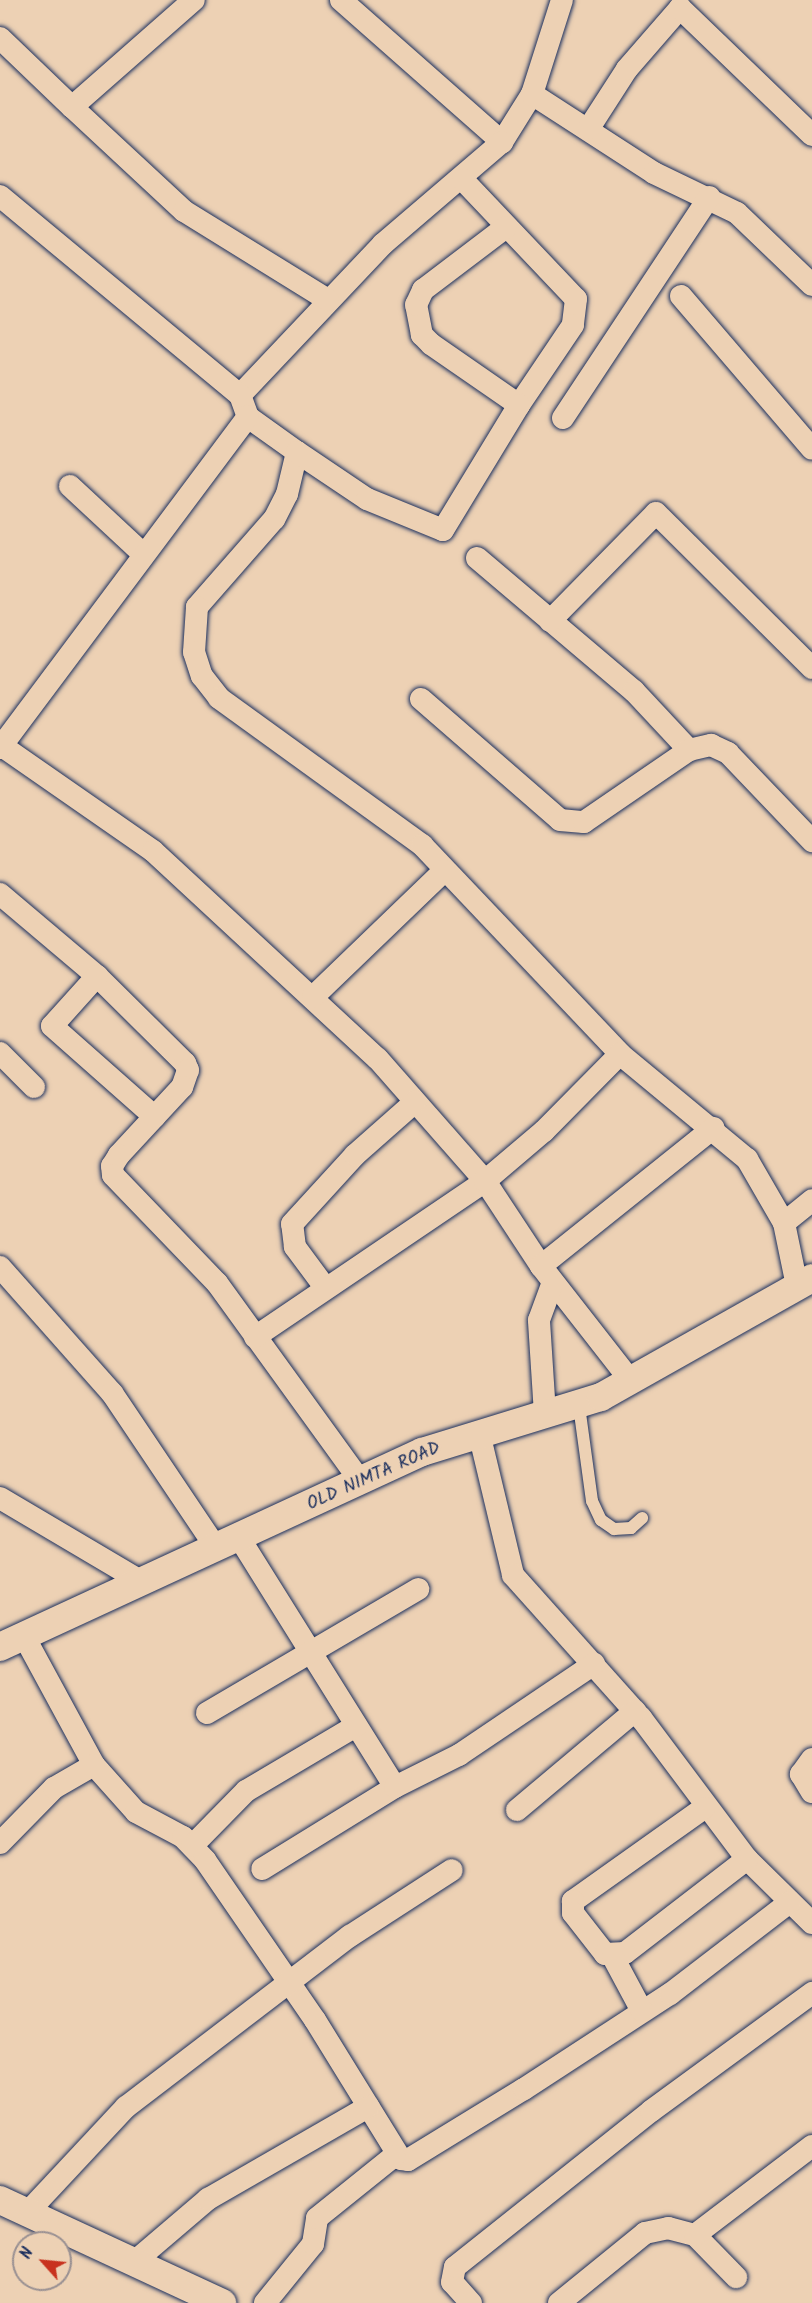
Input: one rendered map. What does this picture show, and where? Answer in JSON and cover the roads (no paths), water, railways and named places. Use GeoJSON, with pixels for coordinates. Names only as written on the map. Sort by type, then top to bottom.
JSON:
{"type":"FeatureCollection","features":[{"type":"Feature","properties":{"kind":"street"},"geometry":{"type":"LineString","coordinates":[[72,107],[194,0]]}},
{"type":"Feature","properties":{"kind":"street"},"geometry":{"type":"LineString","coordinates":[[341,0],[502,142]]}},
{"type":"Feature","properties":{"kind":"street"},"geometry":{"type":"LineString","coordinates":[[240,395],[328,300],[411,219],[463,180],[502,142],[532,94],[561,0]]}},
{"type":"Feature","properties":{"kind":"street"},"geometry":{"type":"LineString","coordinates":[[589,128],[627,69],[680,8],[812,135]]}},
{"type":"Feature","properties":{"kind":"street"},"geometry":{"type":"LineString","coordinates":[[0,38],[184,211],[328,300]]}},
{"type":"Feature","properties":{"kind":"street"},"geometry":{"type":"LineString","coordinates":[[532,94],[589,128],[668,181],[709,197],[756,228],[812,285]]}},
{"type":"Feature","properties":{"kind":"street"},"geometry":{"type":"LineString","coordinates":[[2,202],[240,395],[248,417],[367,499],[443,530],[578,309],[568,288],[506,227],[463,180]]}},
{"type":"Feature","properties":{"kind":"street"},"geometry":{"type":"LineString","coordinates":[[563,418],[675,241],[709,197]]}},
{"type":"Feature","properties":{"kind":"street"},"geometry":{"type":"LineString","coordinates":[[506,227],[423,290],[416,305],[422,335],[431,344],[519,405]]}},
{"type":"Feature","properties":{"kind":"street"},"geometry":{"type":"LineString","coordinates":[[681,296],[812,448]]}},
{"type":"Feature","properties":{"kind":"street"},"geometry":{"type":"LineString","coordinates":[[248,417],[142,553],[1,747],[153,851],[313,997],[415,1102],[485,1181],[547,1274],[631,1381]]}},
{"type":"Feature","properties":{"kind":"street"},"geometry":{"type":"LineString","coordinates":[[297,452],[287,494],[274,519],[197,607],[192,630],[202,676],[249,723],[386,814],[620,1054],[713,1128],[747,1160],[784,1223],[804,1282]]}},
{"type":"Feature","properties":{"kind":"street"},"geometry":{"type":"LineString","coordinates":[[70,486],[142,553]]}},
{"type":"Feature","properties":{"kind":"street"},"geometry":{"type":"LineString","coordinates":[[550,621],[656,513],[812,668]]}},
{"type":"Feature","properties":{"kind":"street"},"geometry":{"type":"LineString","coordinates":[[477,558],[634,691],[689,750]]}},
{"type":"Feature","properties":{"kind":"street"},"geometry":{"type":"LineString","coordinates":[[421,699],[547,813],[572,824],[584,822],[689,750],[721,747],[812,841]]}},
{"type":"Feature","properties":{"kind":"street"},"geometry":{"type":"LineString","coordinates":[[313,997],[444,871]]}},
{"type":"Feature","properties":{"kind":"street"},"geometry":{"type":"LineString","coordinates":[[0,894],[98,976],[188,1070],[182,1087],[112,1166],[113,1176],[194,1256],[361,1482]]}},
{"type":"Feature","properties":{"kind":"street"},"geometry":{"type":"LineString","coordinates":[[98,976],[52,1026],[155,1117]]}},
{"type":"Feature","properties":{"kind":"street"},"geometry":{"type":"LineString","coordinates":[[0,1053],[34,1087]]}},
{"type":"Feature","properties":{"kind":"street"},"geometry":{"type":"LineString","coordinates":[[255,1337],[324,1286],[485,1181],[544,1131],[620,1054]]}},
{"type":"Feature","properties":{"kind":"street"},"geometry":{"type":"LineString","coordinates":[[324,1286],[295,1247],[292,1224],[355,1155],[415,1102]]}},
{"type":"Feature","properties":{"kind":"street"},"geometry":{"type":"LineString","coordinates":[[545,1414],[539,1320],[547,1274],[713,1128]]}},
{"type":"Feature","properties":{"kind":"street"},"geometry":{"type":"LineString","coordinates":[[784,1223],[812,1200]]}},
{"type":"Feature","properties":{"kind":"street"},"geometry":{"type":"LineString","coordinates":[[0,1267],[112,1393],[228,1543],[309,1656],[395,1787]]}},
{"type":"Feature","properties":{"kind":"street","name":"OLD NIMTA ROAD"},"geometry":{"type":"LineString","coordinates":[[12,1643],[422,1452],[479,1433],[579,1406],[631,1381],[804,1282]]}},
{"type":"Feature","properties":{"kind":"street"},"geometry":{"type":"LineString","coordinates":[[479,1433],[513,1575],[635,1711],[704,1808],[747,1859],[812,1923]]}},
{"type":"Feature","properties":{"kind":"street"},"geometry":{"type":"LineString","coordinates":[[0,1498],[144,1583]]}},
{"type":"Feature","properties":{"kind":"street"},"geometry":{"type":"LineString","coordinates":[[207,1713],[309,1656],[418,1589]]}},
{"type":"Feature","properties":{"kind":"street"},"geometry":{"type":"LineString","coordinates":[[12,1643],[94,1765],[136,1812],[192,1846],[289,1983],[368,2107],[394,2156],[408,2160],[642,2011],[790,1902]]}},
{"type":"Feature","properties":{"kind":"street"},"geometry":{"type":"LineString","coordinates":[[262,1869],[395,1787],[459,1755],[594,1664]]}},
{"type":"Feature","properties":{"kind":"street"},"geometry":{"type":"LineString","coordinates":[[517,1810],[635,1711]]}},
{"type":"Feature","properties":{"kind":"street"},"geometry":{"type":"LineString","coordinates":[[192,1846],[246,1791],[356,1726]]}},
{"type":"Feature","properties":{"kind":"street"},"geometry":{"type":"LineString","coordinates":[[812,1759],[801,1774],[812,1792]]}},
{"type":"Feature","properties":{"kind":"street"},"geometry":{"type":"LineString","coordinates":[[0,1843],[47,1793],[94,1765]]}},
{"type":"Feature","properties":{"kind":"street"},"geometry":{"type":"LineString","coordinates":[[642,2011],[613,1957],[573,1913],[573,1901],[704,1808]]}},
{"type":"Feature","properties":{"kind":"street"},"geometry":{"type":"LineString","coordinates":[[613,1957],[747,1859]]}},
{"type":"Feature","properties":{"kind":"street"},"geometry":{"type":"LineString","coordinates":[[27,2213],[105,2124],[350,1936],[452,1870]]}},
{"type":"Feature","properties":{"kind":"street"},"geometry":{"type":"LineString","coordinates":[[471,2303],[452,2282],[455,2267],[651,2111],[812,1993]]}},
{"type":"Feature","properties":{"kind":"street"},"geometry":{"type":"LineString","coordinates":[[133,2263],[207,2199],[368,2107]]}},
{"type":"Feature","properties":{"kind":"street"},"geometry":{"type":"LineString","coordinates":[[695,2235],[812,2146]]}},
{"type":"Feature","properties":{"kind":"street"},"geometry":{"type":"LineString","coordinates":[[266,2303],[313,2244],[317,2218],[394,2156]]}},
{"type":"Feature","properties":{"kind":"street"},"geometry":{"type":"LineString","coordinates":[[0,2200],[222,2303]]}},
{"type":"Feature","properties":{"kind":"street"},"geometry":{"type":"LineString","coordinates":[[559,2303],[645,2233],[668,2228],[695,2235],[736,2277]]}},
{"type":"Feature","properties":{"kind":"lane"},"geometry":{"type":"LineString","coordinates":[[579,1406],[592,1501],[601,1520],[614,1529],[631,1528],[642,1518]]}}]}
